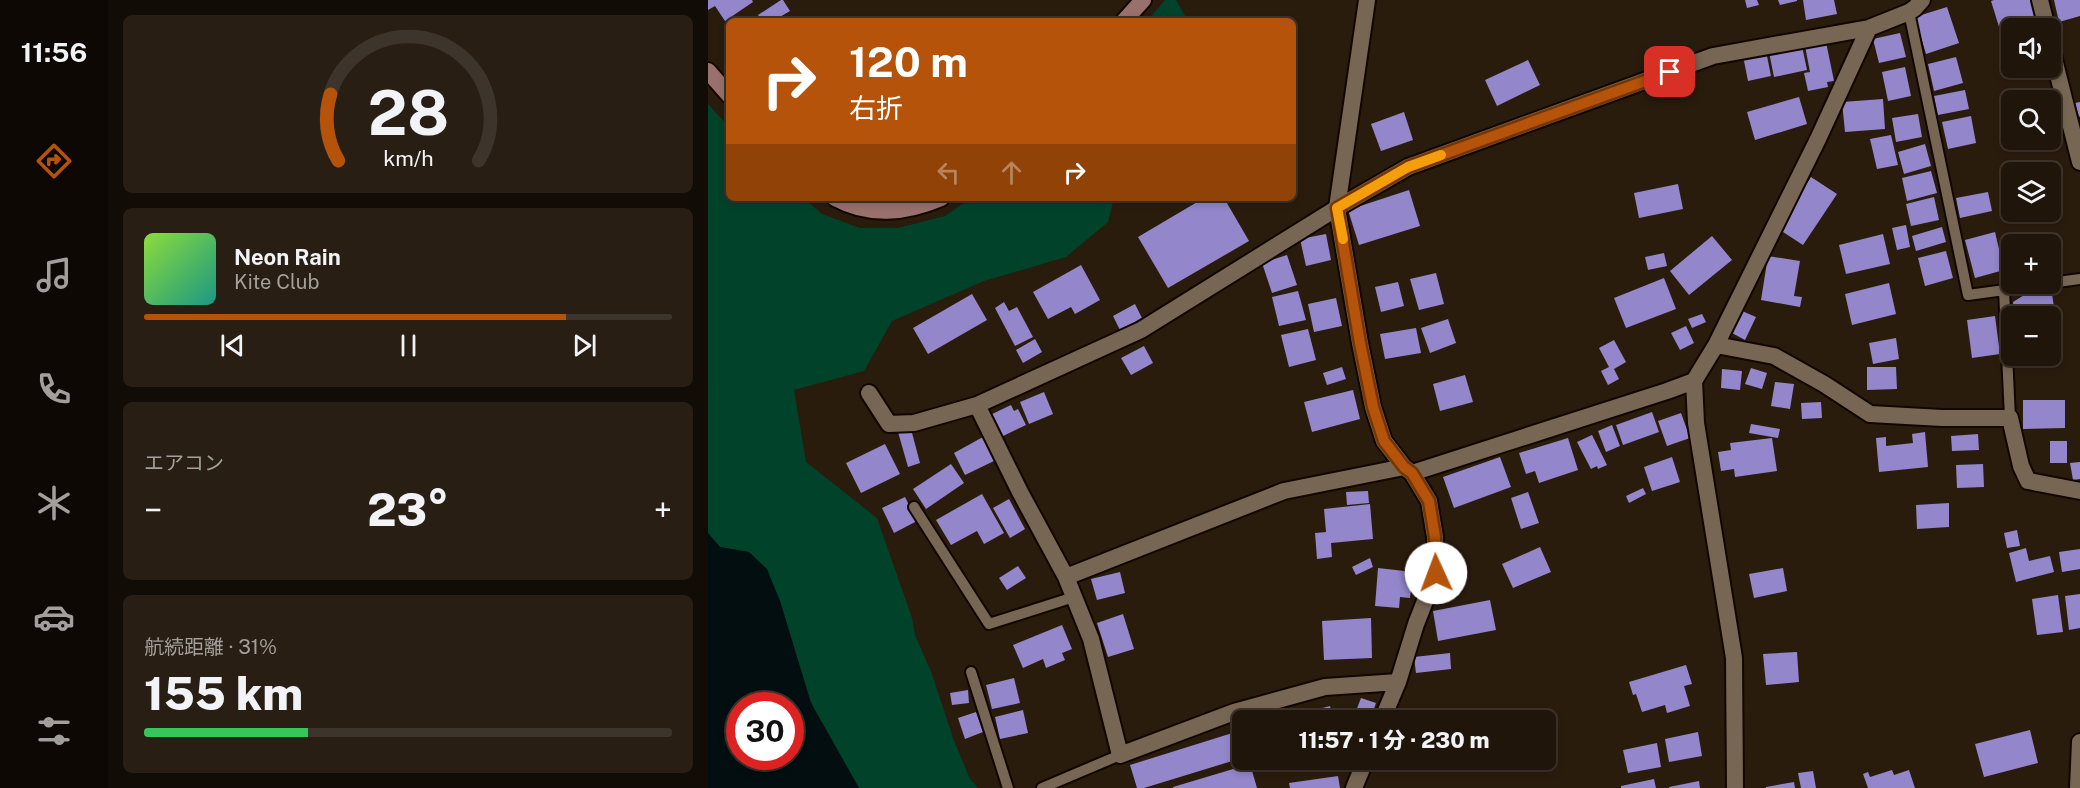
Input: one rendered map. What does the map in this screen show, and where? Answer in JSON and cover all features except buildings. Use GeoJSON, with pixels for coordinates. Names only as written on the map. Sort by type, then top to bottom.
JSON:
{"type":"FeatureCollection","features":[{"type":"Feature","properties":{"kind":"main road"},"geometry":{"type":"LineString","coordinates":[[1127,18],[1143,0]]}},
{"type":"Feature","properties":{"kind":"main road"},"geometry":{"type":"LineString","coordinates":[[708,71],[726,92]]}},
{"type":"Feature","properties":{"kind":"main road"},"geometry":{"type":"LineString","coordinates":[[842,201],[883,212],[916,207],[933,201]]}},
{"type":"Feature","properties":{"kind":"street"},"geometry":{"type":"LineString","coordinates":[[1367,0],[1337,208],[1373,407],[1384,441],[1408,470],[1429,501],[1435,537],[1436,573],[1386,710]]}},
{"type":"Feature","properties":{"kind":"street"},"geometry":{"type":"LineString","coordinates":[[869,393],[889,424],[914,423],[977,405],[1141,330],[1337,208],[1408,167],[1713,56],[1869,28],[1909,12],[1916,8],[1922,0]]}},
{"type":"Feature","properties":{"kind":"street"},"geometry":{"type":"LineString","coordinates":[[2040,0],[2044,18]]}},
{"type":"Feature","properties":{"kind":"street"},"geometry":{"type":"LineString","coordinates":[[1735,788],[1734,658],[1696,423],[1694,381],[1716,345],[1818,139],[1869,28]]}},
{"type":"Feature","properties":{"kind":"street"},"geometry":{"type":"LineString","coordinates":[[2059,78],[2079,155]]}},
{"type":"Feature","properties":{"kind":"street"},"geometry":{"type":"LineString","coordinates":[[1716,345],[1774,356],[1824,384],[1870,414],[1942,418],[2010,418],[2021,466],[2028,481],[2080,491]]}},
{"type":"Feature","properties":{"kind":"street"},"geometry":{"type":"LineString","coordinates":[[1066,577],[1284,491],[1408,470],[1667,392],[1694,381]]}},
{"type":"Feature","properties":{"kind":"street"},"geometry":{"type":"LineString","coordinates":[[977,405],[1066,577],[1091,639],[1120,755],[1234,712],[1325,687],[1398,682]]}},
{"type":"Feature","properties":{"kind":"street"},"geometry":{"type":"LineString","coordinates":[[2078,788],[2080,742]]}},
{"type":"Feature","properties":{"kind":"street"},"geometry":{"type":"LineString","coordinates":[[1354,788],[1361,770]]}},
{"type":"Feature","properties":{"kind":"lane"},"geometry":{"type":"LineString","coordinates":[[1909,12],[1968,295],[2001,290]]}},
{"type":"Feature","properties":{"kind":"lane"},"geometry":{"type":"LineString","coordinates":[[2061,282],[2080,279]]}},
{"type":"Feature","properties":{"kind":"lane"},"geometry":{"type":"LineString","coordinates":[[2004,294],[2010,418]]}},
{"type":"Feature","properties":{"kind":"lane"},"geometry":{"type":"LineString","coordinates":[[914,507],[989,624],[1074,597]]}},
{"type":"Feature","properties":{"kind":"lane"},"geometry":{"type":"LineString","coordinates":[[971,672],[1008,788]]}},
{"type":"Feature","properties":{"kind":"lane"},"geometry":{"type":"LineString","coordinates":[[1042,788],[1120,755]]}},
{"type":"Feature","properties":{"kind":"green space"},"geometry":{"type":"Polygon","coordinates":[[[1165,0],[1176,0],[1186,18],[1150,18],[1165,0]]]}},
{"type":"Feature","properties":{"kind":"green space"},"geometry":{"type":"Polygon","coordinates":[[[708,104],[726,124],[726,201],[807,201],[822,214],[860,228],[898,228],[945,216],[967,201],[1113,201],[1108,222],[1066,257],[984,281],[892,321],[864,371],[794,390],[806,462],[877,518],[912,618],[915,635],[932,674],[953,738],[970,779],[978,788],[859,788],[811,703],[780,601],[749,552],[720,547],[708,533],[708,104]]]}},
{"type":"Feature","properties":{"kind":"shaded area"},"geometry":{"type":"Polygon","coordinates":[[[708,533],[720,547],[749,552],[767,569],[780,601],[811,703],[859,788],[708,788],[708,533]]]}},
{"type":"Feature","properties":{"kind":"slow traffic"},"geometry":{"type":"LineString","coordinates":[[1343,239],[1337,208],[1408,167],[1441,155]]}},
{"type":"Feature","properties":{"kind":"route"},"geometry":{"type":"LineString","coordinates":[[1436,573],[1435,537],[1429,501],[1412,473],[1404,467],[1384,441],[1373,407],[1337,208],[1408,167],[1670,72]]}}]}
